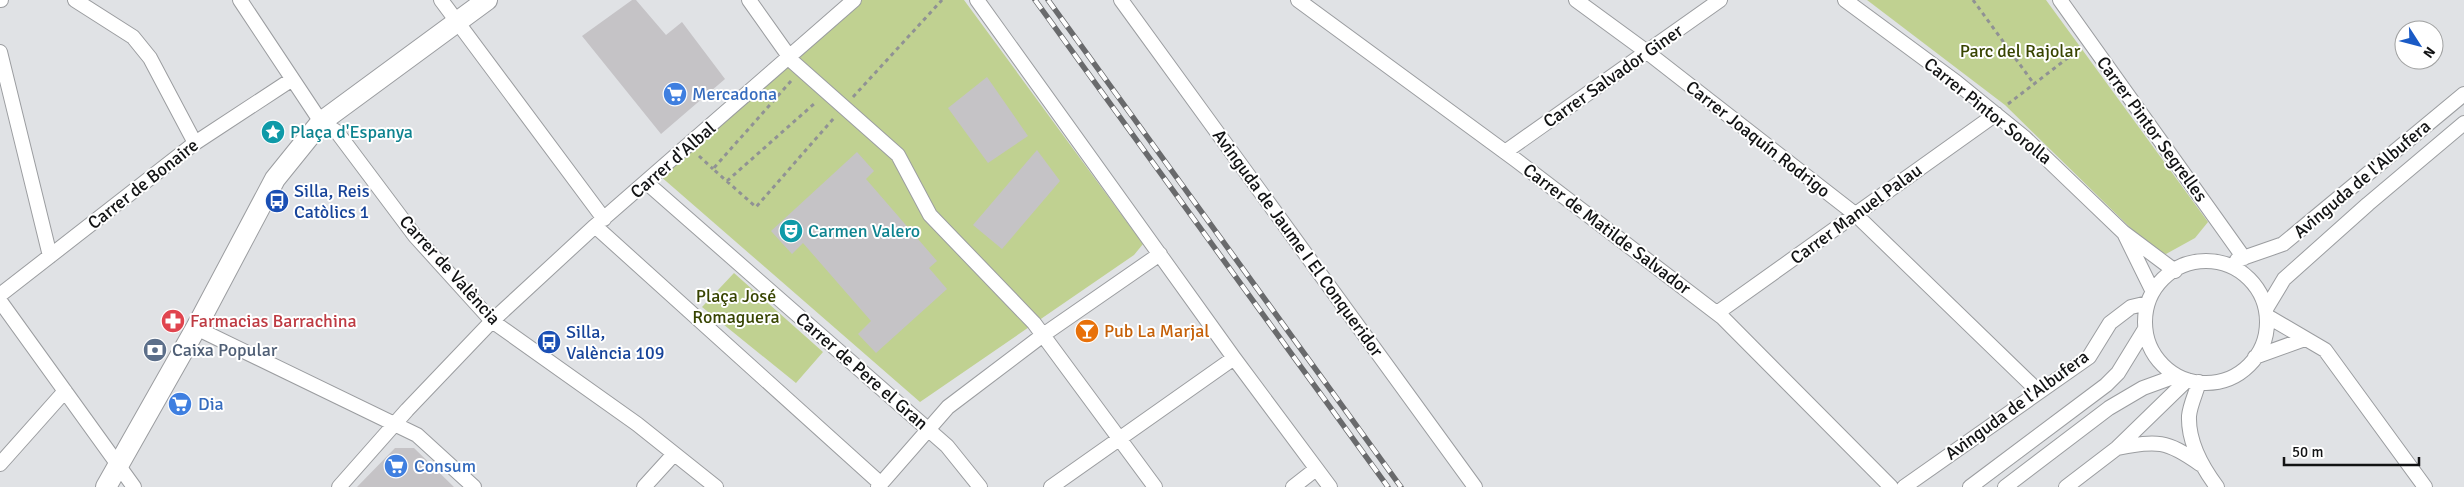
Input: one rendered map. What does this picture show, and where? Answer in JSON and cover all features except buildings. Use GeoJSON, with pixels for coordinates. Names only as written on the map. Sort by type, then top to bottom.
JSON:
{"type":"FeatureCollection","features":[{"type":"Feature","properties":{"kind":"street"},"geometry":{"type":"LineString","coordinates":[[75,0],[133,36],[150,58],[195,143]]}},
{"type":"Feature","properties":{"kind":"street","name":"Carrer de València"},"geometry":{"type":"LineString","coordinates":[[240,0],[291,80],[321,122],[337,132],[415,236],[492,321],[577,380],[716,487]]}},
{"type":"Feature","properties":{"kind":"street"},"geometry":{"type":"LineString","coordinates":[[441,0],[600,223],[880,485],[948,408],[1043,335],[1160,254]]}},
{"type":"Feature","properties":{"kind":"street"},"geometry":{"type":"LineString","coordinates":[[106,487],[120,467],[275,179],[321,122],[487,0]]}},
{"type":"Feature","properties":{"kind":"street"},"geometry":{"type":"LineString","coordinates":[[749,0],[789,57],[898,155],[930,215],[1034,323],[1155,487]]}},
{"type":"Feature","properties":{"kind":"street","name":"Carrer d'Albal"},"geometry":{"type":"LineString","coordinates":[[339,487],[395,425],[406,410],[492,321],[600,223],[854,0]]}},
{"type":"Feature","properties":{"kind":"street"},"geometry":{"type":"LineString","coordinates":[[978,0],[1234,358],[1330,487]]}},
{"type":"Feature","properties":{"kind":"street","name":"Avinguda de Jaume I El Conqueridor"},"geometry":{"type":"LineString","coordinates":[[1121,0],[1475,487]]}},
{"type":"Feature","properties":{"kind":"street","name":"Carrer de Matilde Salvador"},"geometry":{"type":"LineString","coordinates":[[1298,0],[1505,152],[1716,313],[1890,487]]}},
{"type":"Feature","properties":{"kind":"street","name":"Carrer Joaquín Rodrigo"},"geometry":{"type":"LineString","coordinates":[[1576,0],[1647,52],[1855,214],[2039,392]]}},
{"type":"Feature","properties":{"kind":"street","name":"Carrer Salvador Giner"},"geometry":{"type":"LineString","coordinates":[[1505,152],[1720,0]]}},
{"type":"Feature","properties":{"kind":"street","name":"Carrer Pintor Sorolla"},"geometry":{"type":"LineString","coordinates":[[1845,0],[1996,114],[2025,138],[2124,232],[2175,271]]}},
{"type":"Feature","properties":{"kind":"street","name":"Carrer Pintor Segrelles"},"geometry":{"type":"LineString","coordinates":[[2060,0],[2244,258]]}},
{"type":"Feature","properties":{"kind":"street"},"geometry":{"type":"LineString","coordinates":[[0,52],[50,256]]}},
{"type":"Feature","properties":{"kind":"street","name":"Carrer de Bonaire"},"geometry":{"type":"LineString","coordinates":[[0,295],[195,143],[291,80]]}},
{"type":"Feature","properties":{"kind":"street","name":"Avinguda de l'Albufera"},"geometry":{"type":"LineString","coordinates":[[2226,264],[2283,244],[2464,94]]}},
{"type":"Feature","properties":{"kind":"street","name":"Carrer Manuel Palau"},"geometry":{"type":"LineString","coordinates":[[1716,313],[1996,114]]}},
{"type":"Feature","properties":{"kind":"street","name":"Avinguda de l'Albufera"},"geometry":{"type":"LineString","coordinates":[[2266,313],[2284,279],[2368,204],[2464,123]]}},
{"type":"Feature","properties":{"kind":"street","name":"Carrer de Pere el Gran"},"geometry":{"type":"LineString","coordinates":[[647,183],[947,446],[980,487]]}},
{"type":"Feature","properties":{"kind":"street","name":"Carrer Pintor Sorolla"},"geometry":{"type":"LineString","coordinates":[[2124,232],[2150,297]]}},
{"type":"Feature","properties":{"kind":"street"},"geometry":{"type":"LineString","coordinates":[[2187,379],[2160,363],[2147,339],[2145,329],[2150,297],[2175,271],[2199,261],[2226,264],[2244,273],[2261,296],[2266,313],[2262,346],[2256,358]]}},
{"type":"Feature","properties":{"kind":"street","name":"Avinguda de l'Albufera"},"geometry":{"type":"LineString","coordinates":[[1904,487],[2089,357],[2110,323],[2150,297]]}},
{"type":"Feature","properties":{"kind":"street"},"geometry":{"type":"LineString","coordinates":[[0,301],[134,487]]}},
{"type":"Feature","properties":{"kind":"street"},"geometry":{"type":"LineString","coordinates":[[2266,313],[2325,350],[2425,487]]}},
{"type":"Feature","properties":{"kind":"street"},"geometry":{"type":"LineString","coordinates":[[196,328],[416,435],[474,487]]}},
{"type":"Feature","properties":{"kind":"street","name":"Avinguda de l'Albufera"},"geometry":{"type":"LineString","coordinates":[[1970,487],[2106,385],[2118,373],[2145,329]]}},
{"type":"Feature","properties":{"kind":"street"},"geometry":{"type":"LineString","coordinates":[[2006,487],[2109,408],[2143,388],[2187,379],[2219,382],[2240,372],[2256,358],[2305,339]]}},
{"type":"Feature","properties":{"kind":"street"},"geometry":{"type":"LineString","coordinates":[[1051,487],[1234,358]]}},
{"type":"Feature","properties":{"kind":"street"},"geometry":{"type":"LineString","coordinates":[[2066,487],[2117,448],[2187,379]]}},
{"type":"Feature","properties":{"kind":"street"},"geometry":{"type":"LineString","coordinates":[[2187,379],[2190,435],[2198,451],[2200,464]]}},
{"type":"Feature","properties":{"kind":"street"},"geometry":{"type":"LineString","coordinates":[[0,464],[65,391]]}},
{"type":"Feature","properties":{"kind":"street"},"geometry":{"type":"LineString","coordinates":[[2117,448],[2159,442],[2179,449],[2200,464],[2217,487]]}},
{"type":"Feature","properties":{"kind":"street"},"geometry":{"type":"LineString","coordinates":[[644,487],[674,454]]}},
{"type":"Feature","properties":{"kind":"street"},"geometry":{"type":"LineString","coordinates":[[1293,487],[1316,469]]}},
{"type":"Feature","properties":{"kind":"path"},"geometry":{"type":"LineString","coordinates":[[689,146],[756,207],[942,0]]}},
{"type":"Feature","properties":{"kind":"path"},"geometry":{"type":"LineString","coordinates":[[1973,0],[2034,84]]}},
{"type":"Feature","properties":{"kind":"path"},"geometry":{"type":"LineString","coordinates":[[1996,114],[2089,41]]}},
{"type":"Feature","properties":{"kind":"path"},"geometry":{"type":"LineString","coordinates":[[713,169],[802,70]]}},
{"type":"Feature","properties":{"kind":"path"},"geometry":{"type":"LineString","coordinates":[[727,181],[827,92]]}},
{"type":"Feature","properties":{"kind":"green space"},"geometry":{"type":"Polygon","coordinates":[[[862,0],[964,0],[1143,244],[1134,255],[920,402],[659,175],[862,0]]]}},
{"type":"Feature","properties":{"kind":"green space","name":"Parc del Rajolar"},"geometry":{"type":"Polygon","coordinates":[[[1867,0],[2046,0],[2208,222],[2195,238],[2166,254],[2152,249],[2005,105],[1867,0]]]}},
{"type":"Feature","properties":{"kind":"green space","name":"Plaça José Romaguera"},"geometry":{"type":"Polygon","coordinates":[[[734,273],[823,352],[796,383],[702,307],[734,273]]]}},
{"type":"Feature","properties":{"kind":"railway"},"geometry":{"type":"LineString","coordinates":[[1035,0],[1388,487]]}},
{"type":"Feature","properties":{"kind":"railway"},"geometry":{"type":"LineString","coordinates":[[1048,0],[1401,487]]}},
{"type":"Feature","properties":{"kind":"place","name":"Mercadona"},"geometry":{"type":"Point","coordinates":[675,94]}},
{"type":"Feature","properties":{"kind":"place","name":"Plaça d'Espanya"},"geometry":{"type":"Point","coordinates":[273,132]}},
{"type":"Feature","properties":{"kind":"place","name":"Silla, Reis Catòlics 1"},"geometry":{"type":"Point","coordinates":[277,201]}},
{"type":"Feature","properties":{"kind":"place","name":"Carmen Valero"},"geometry":{"type":"Point","coordinates":[791,231]}},
{"type":"Feature","properties":{"kind":"place","name":"Farmacias Barrachina"},"geometry":{"type":"Point","coordinates":[173,321]}},
{"type":"Feature","properties":{"kind":"place","name":"Pub La Marjal"},"geometry":{"type":"Point","coordinates":[1087,331]}},
{"type":"Feature","properties":{"kind":"place","name":"Silla, València 109"},"geometry":{"type":"Point","coordinates":[549,342]}},
{"type":"Feature","properties":{"kind":"place","name":"Caixa Popular"},"geometry":{"type":"Point","coordinates":[155,350]}},
{"type":"Feature","properties":{"kind":"place","name":"Dia"},"geometry":{"type":"Point","coordinates":[180,404]}},
{"type":"Feature","properties":{"kind":"place","name":"Consum"},"geometry":{"type":"Point","coordinates":[396,466]}}]}
